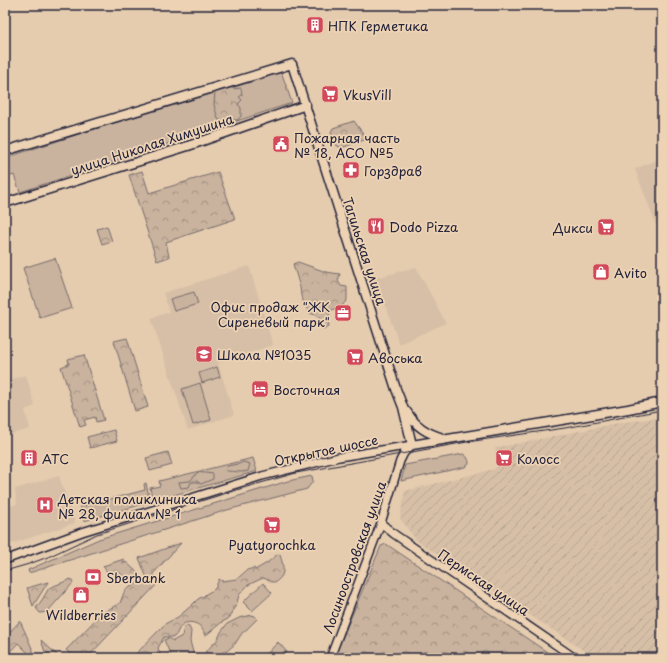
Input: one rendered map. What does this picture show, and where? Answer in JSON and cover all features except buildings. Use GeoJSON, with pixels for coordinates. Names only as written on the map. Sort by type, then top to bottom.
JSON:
{"type":"FeatureCollection","features":[{"type":"Feature","properties":{"kind":"main road","name":"Тагильская улица"},"geometry":{"type":"LineString","coordinates":[[5,151],[292,64],[403,407],[412,445]]}},
{"type":"Feature","properties":{"kind":"main road","name":"улица Николая Химушина"},"geometry":{"type":"LineString","coordinates":[[5,203],[181,148],[306,105]]}},
{"type":"Feature","properties":{"kind":"main road","name":"Открытое шоссе"},"geometry":{"type":"LineString","coordinates":[[412,445],[662,402]]}},
{"type":"Feature","properties":{"kind":"main road"},"geometry":{"type":"LineString","coordinates":[[403,407],[418,426],[425,431],[445,439]]}},
{"type":"Feature","properties":{"kind":"street","name":"Лосиноостровская улица"},"geometry":{"type":"LineString","coordinates":[[330,658],[381,523],[400,461],[404,453],[412,445]]}},
{"type":"Feature","properties":{"kind":"street","name":"Открытое шоссе"},"geometry":{"type":"LineString","coordinates":[[5,560],[82,532],[262,476],[339,457],[412,445]]}},
{"type":"Feature","properties":{"kind":"street","name":"Пермская улица"},"geometry":{"type":"LineString","coordinates":[[381,523],[394,534],[575,658]]}},
{"type":"Feature","properties":{"kind":"shaded area"},"geometry":{"type":"Polygon","coordinates":[[[662,158],[662,241],[635,169],[662,158]]]}},
{"type":"Feature","properties":{"kind":"shaded area","name":"Школа №1035"},"geometry":{"type":"Polygon","coordinates":[[[249,266],[273,345],[218,363],[234,415],[188,430],[151,318],[169,312],[163,293],[249,266]]]}},
{"type":"Feature","properties":{"kind":"shaded area"},"geometry":{"type":"Polygon","coordinates":[[[416,267],[446,323],[399,344],[376,278],[416,267]]]}},
{"type":"Feature","properties":{"kind":"shaded area"},"geometry":{"type":"Polygon","coordinates":[[[26,375],[35,406],[25,410],[30,429],[5,436],[5,381],[26,375]]]}},
{"type":"Feature","properties":{"kind":"shaded area"},"geometry":{"type":"Polygon","coordinates":[[[662,417],[662,658],[595,658],[416,540],[400,518],[405,491],[495,469],[499,463],[495,448],[619,423],[662,417]]]}},
{"type":"Feature","properties":{"kind":"shaded area"},"geometry":{"type":"Polygon","coordinates":[[[59,476],[75,523],[5,546],[5,508],[17,504],[15,489],[59,476]]]}},
{"type":"Feature","properties":{"kind":"green space"},"geometry":{"type":"Polygon","coordinates":[[[280,73],[282,74],[292,103],[20,192],[14,175],[5,178],[5,158],[215,90],[280,73]]]}},
{"type":"Feature","properties":{"kind":"green space"},"geometry":{"type":"Polygon","coordinates":[[[231,86],[233,89],[241,88],[242,95],[239,97],[242,100],[238,104],[241,108],[241,116],[238,120],[223,122],[218,119],[214,105],[215,90],[231,86]]]}},
{"type":"Feature","properties":{"kind":"green space"},"geometry":{"type":"Polygon","coordinates":[[[354,121],[367,139],[341,148],[336,145],[331,132],[333,128],[354,121]]]}},
{"type":"Feature","properties":{"kind":"green space"},"geometry":{"type":"Polygon","coordinates":[[[142,171],[149,193],[218,172],[235,219],[166,242],[169,257],[157,261],[129,175],[142,171]]]}},
{"type":"Feature","properties":{"kind":"green space"},"geometry":{"type":"Polygon","coordinates":[[[107,226],[112,241],[102,244],[97,229],[107,226]]]}},
{"type":"Feature","properties":{"kind":"green space"},"geometry":{"type":"Polygon","coordinates":[[[55,258],[72,308],[40,318],[23,268],[55,258]]]}},
{"type":"Feature","properties":{"kind":"green space"},"geometry":{"type":"Polygon","coordinates":[[[298,262],[326,272],[340,274],[338,281],[341,286],[347,287],[347,300],[340,308],[330,311],[328,321],[329,326],[323,329],[319,324],[319,317],[309,313],[301,296],[300,287],[293,264],[298,262]]]}},
{"type":"Feature","properties":{"kind":"green space"},"geometry":{"type":"Polygon","coordinates":[[[194,292],[198,304],[174,311],[170,299],[194,292]]]}},
{"type":"Feature","properties":{"kind":"green space"},"geometry":{"type":"Polygon","coordinates":[[[127,338],[148,407],[135,411],[114,341],[127,338]]]}},
{"type":"Feature","properties":{"kind":"green space"},"geometry":{"type":"Polygon","coordinates":[[[84,355],[104,420],[96,422],[95,417],[84,420],[86,425],[80,427],[61,367],[69,364],[68,359],[84,355]]]}},
{"type":"Feature","properties":{"kind":"green space"},"geometry":{"type":"Polygon","coordinates":[[[217,367],[220,377],[202,383],[199,373],[217,367]]]}},
{"type":"Feature","properties":{"kind":"green space"},"geometry":{"type":"Polygon","coordinates":[[[200,383],[211,420],[193,425],[182,389],[200,383]]]}},
{"type":"Feature","properties":{"kind":"green space"},"geometry":{"type":"Polygon","coordinates":[[[114,430],[117,441],[90,448],[87,437],[114,430]]]}},
{"type":"Feature","properties":{"kind":"green space"},"geometry":{"type":"Polygon","coordinates":[[[168,452],[172,465],[150,471],[146,458],[168,452]]]}},
{"type":"Feature","properties":{"kind":"green space"},"geometry":{"type":"Polygon","coordinates":[[[463,454],[468,458],[469,462],[469,464],[465,467],[401,481],[405,465],[463,454]]]}},
{"type":"Feature","properties":{"kind":"green space"},"geometry":{"type":"Polygon","coordinates":[[[253,458],[257,471],[153,501],[150,488],[160,486],[159,481],[253,458]]]}},
{"type":"Feature","properties":{"kind":"green space"},"geometry":{"type":"Polygon","coordinates":[[[243,462],[250,464],[248,471],[226,471],[227,466],[243,462]]]}},
{"type":"Feature","properties":{"kind":"green space"},"geometry":{"type":"Polygon","coordinates":[[[198,472],[213,474],[213,479],[201,484],[198,482],[191,482],[189,487],[181,488],[179,482],[190,481],[198,472]]]}},
{"type":"Feature","properties":{"kind":"green space"},"geometry":{"type":"Polygon","coordinates":[[[312,476],[313,481],[307,489],[227,510],[29,573],[28,570],[99,539],[288,481],[312,476]]]}},
{"type":"Feature","properties":{"kind":"green space"},"geometry":{"type":"Polygon","coordinates":[[[146,483],[150,502],[84,521],[80,507],[145,490],[144,484],[146,483]]]}},
{"type":"Feature","properties":{"kind":"green space"},"geometry":{"type":"Polygon","coordinates":[[[181,543],[153,574],[160,581],[87,658],[75,658],[66,650],[102,613],[120,603],[125,590],[147,578],[139,558],[181,543]]]}},
{"type":"Feature","properties":{"kind":"green space"},"geometry":{"type":"Polygon","coordinates":[[[386,544],[556,658],[334,658],[381,546],[386,544]]]}},
{"type":"Feature","properties":{"kind":"green space"},"geometry":{"type":"Polygon","coordinates":[[[278,554],[280,555],[283,565],[281,578],[276,582],[271,582],[263,578],[248,585],[239,595],[236,606],[228,619],[205,636],[199,625],[191,622],[186,623],[180,627],[174,637],[164,637],[158,648],[161,658],[132,658],[165,624],[178,617],[198,599],[215,589],[219,579],[222,581],[237,579],[247,570],[254,568],[255,570],[278,554]]]}},
{"type":"Feature","properties":{"kind":"green space"},"geometry":{"type":"Polygon","coordinates":[[[124,559],[124,564],[126,562],[139,574],[131,583],[118,571],[113,578],[103,566],[124,559]]]}},
{"type":"Feature","properties":{"kind":"green space"},"geometry":{"type":"Polygon","coordinates":[[[71,579],[73,583],[47,612],[40,613],[36,608],[49,588],[71,579]]]}},
{"type":"Feature","properties":{"kind":"green space"},"geometry":{"type":"Polygon","coordinates":[[[48,582],[33,606],[27,588],[48,582]]]}},
{"type":"Feature","properties":{"kind":"green space"},"geometry":{"type":"Polygon","coordinates":[[[263,583],[272,593],[252,611],[243,602],[263,583]]]}},
{"type":"Feature","properties":{"kind":"green space"},"geometry":{"type":"Polygon","coordinates":[[[252,615],[257,619],[242,633],[235,644],[219,658],[200,658],[218,639],[227,624],[239,618],[252,615]]]}},
{"type":"Feature","properties":{"kind":"green space"},"geometry":{"type":"Polygon","coordinates":[[[20,621],[34,653],[31,656],[18,643],[5,657],[5,637],[20,621]]]}},
{"type":"Feature","properties":{"kind":"green space"},"geometry":{"type":"Polygon","coordinates":[[[188,625],[191,631],[190,641],[194,656],[189,658],[170,658],[171,656],[164,640],[169,638],[173,641],[182,636],[184,627],[188,625]]]}},
{"type":"Feature","properties":{"kind":"green space"},"geometry":{"type":"Polygon","coordinates":[[[41,640],[60,658],[47,658],[41,640]]]}},
{"type":"Feature","properties":{"kind":"green space"},"geometry":{"type":"Polygon","coordinates":[[[278,642],[287,652],[282,658],[263,658],[278,642]]]}},
{"type":"Feature","properties":{"kind":"tram line"},"geometry":{"type":"LineString","coordinates":[[5,571],[48,557],[97,534],[296,473],[467,442],[565,428],[662,410]]}},
{"type":"Feature","properties":{"kind":"place","name":"НПК Герметика"},"geometry":{"type":"Point","coordinates":[315,25]}},
{"type":"Feature","properties":{"kind":"place","name":"VkusVill"},"geometry":{"type":"Point","coordinates":[330,94]}},
{"type":"Feature","properties":{"kind":"place","name":"Пожарная часть № 18, АСО №5"},"geometry":{"type":"Point","coordinates":[281,144]}},
{"type":"Feature","properties":{"kind":"place","name":"Горздрав"},"geometry":{"type":"Point","coordinates":[351,170]}},
{"type":"Feature","properties":{"kind":"place","name":"Dodo Pizza"},"geometry":{"type":"Point","coordinates":[376,226]}},
{"type":"Feature","properties":{"kind":"place","name":"Дикси"},"geometry":{"type":"Point","coordinates":[606,227]}},
{"type":"Feature","properties":{"kind":"place","name":"Avito"},"geometry":{"type":"Point","coordinates":[601,272]}},
{"type":"Feature","properties":{"kind":"place","name":"Офис продаж \"ЖК Сиреневый парк\""},"geometry":{"type":"Point","coordinates":[343,313]}},
{"type":"Feature","properties":{"kind":"place","name":"Школа №1035"},"geometry":{"type":"Point","coordinates":[204,354]}},
{"type":"Feature","properties":{"kind":"place","name":"Авоська"},"geometry":{"type":"Point","coordinates":[355,357]}},
{"type":"Feature","properties":{"kind":"place","name":"Восточная"},"geometry":{"type":"Point","coordinates":[260,389]}},
{"type":"Feature","properties":{"kind":"place","name":"АТС"},"geometry":{"type":"Point","coordinates":[29,458]}},
{"type":"Feature","properties":{"kind":"place","name":"Колосс"},"geometry":{"type":"Point","coordinates":[504,458]}},
{"type":"Feature","properties":{"kind":"place","name":"Детская поликлиника № 28, филиал № 1"},"geometry":{"type":"Point","coordinates":[45,505]}},
{"type":"Feature","properties":{"kind":"place","name":"Pyatyorochka"},"geometry":{"type":"Point","coordinates":[272,525]}},
{"type":"Feature","properties":{"kind":"place","name":"Sberbank"},"geometry":{"type":"Point","coordinates":[93,577]}},
{"type":"Feature","properties":{"kind":"place","name":"Wildberries"},"geometry":{"type":"Point","coordinates":[81,595]}}]}
